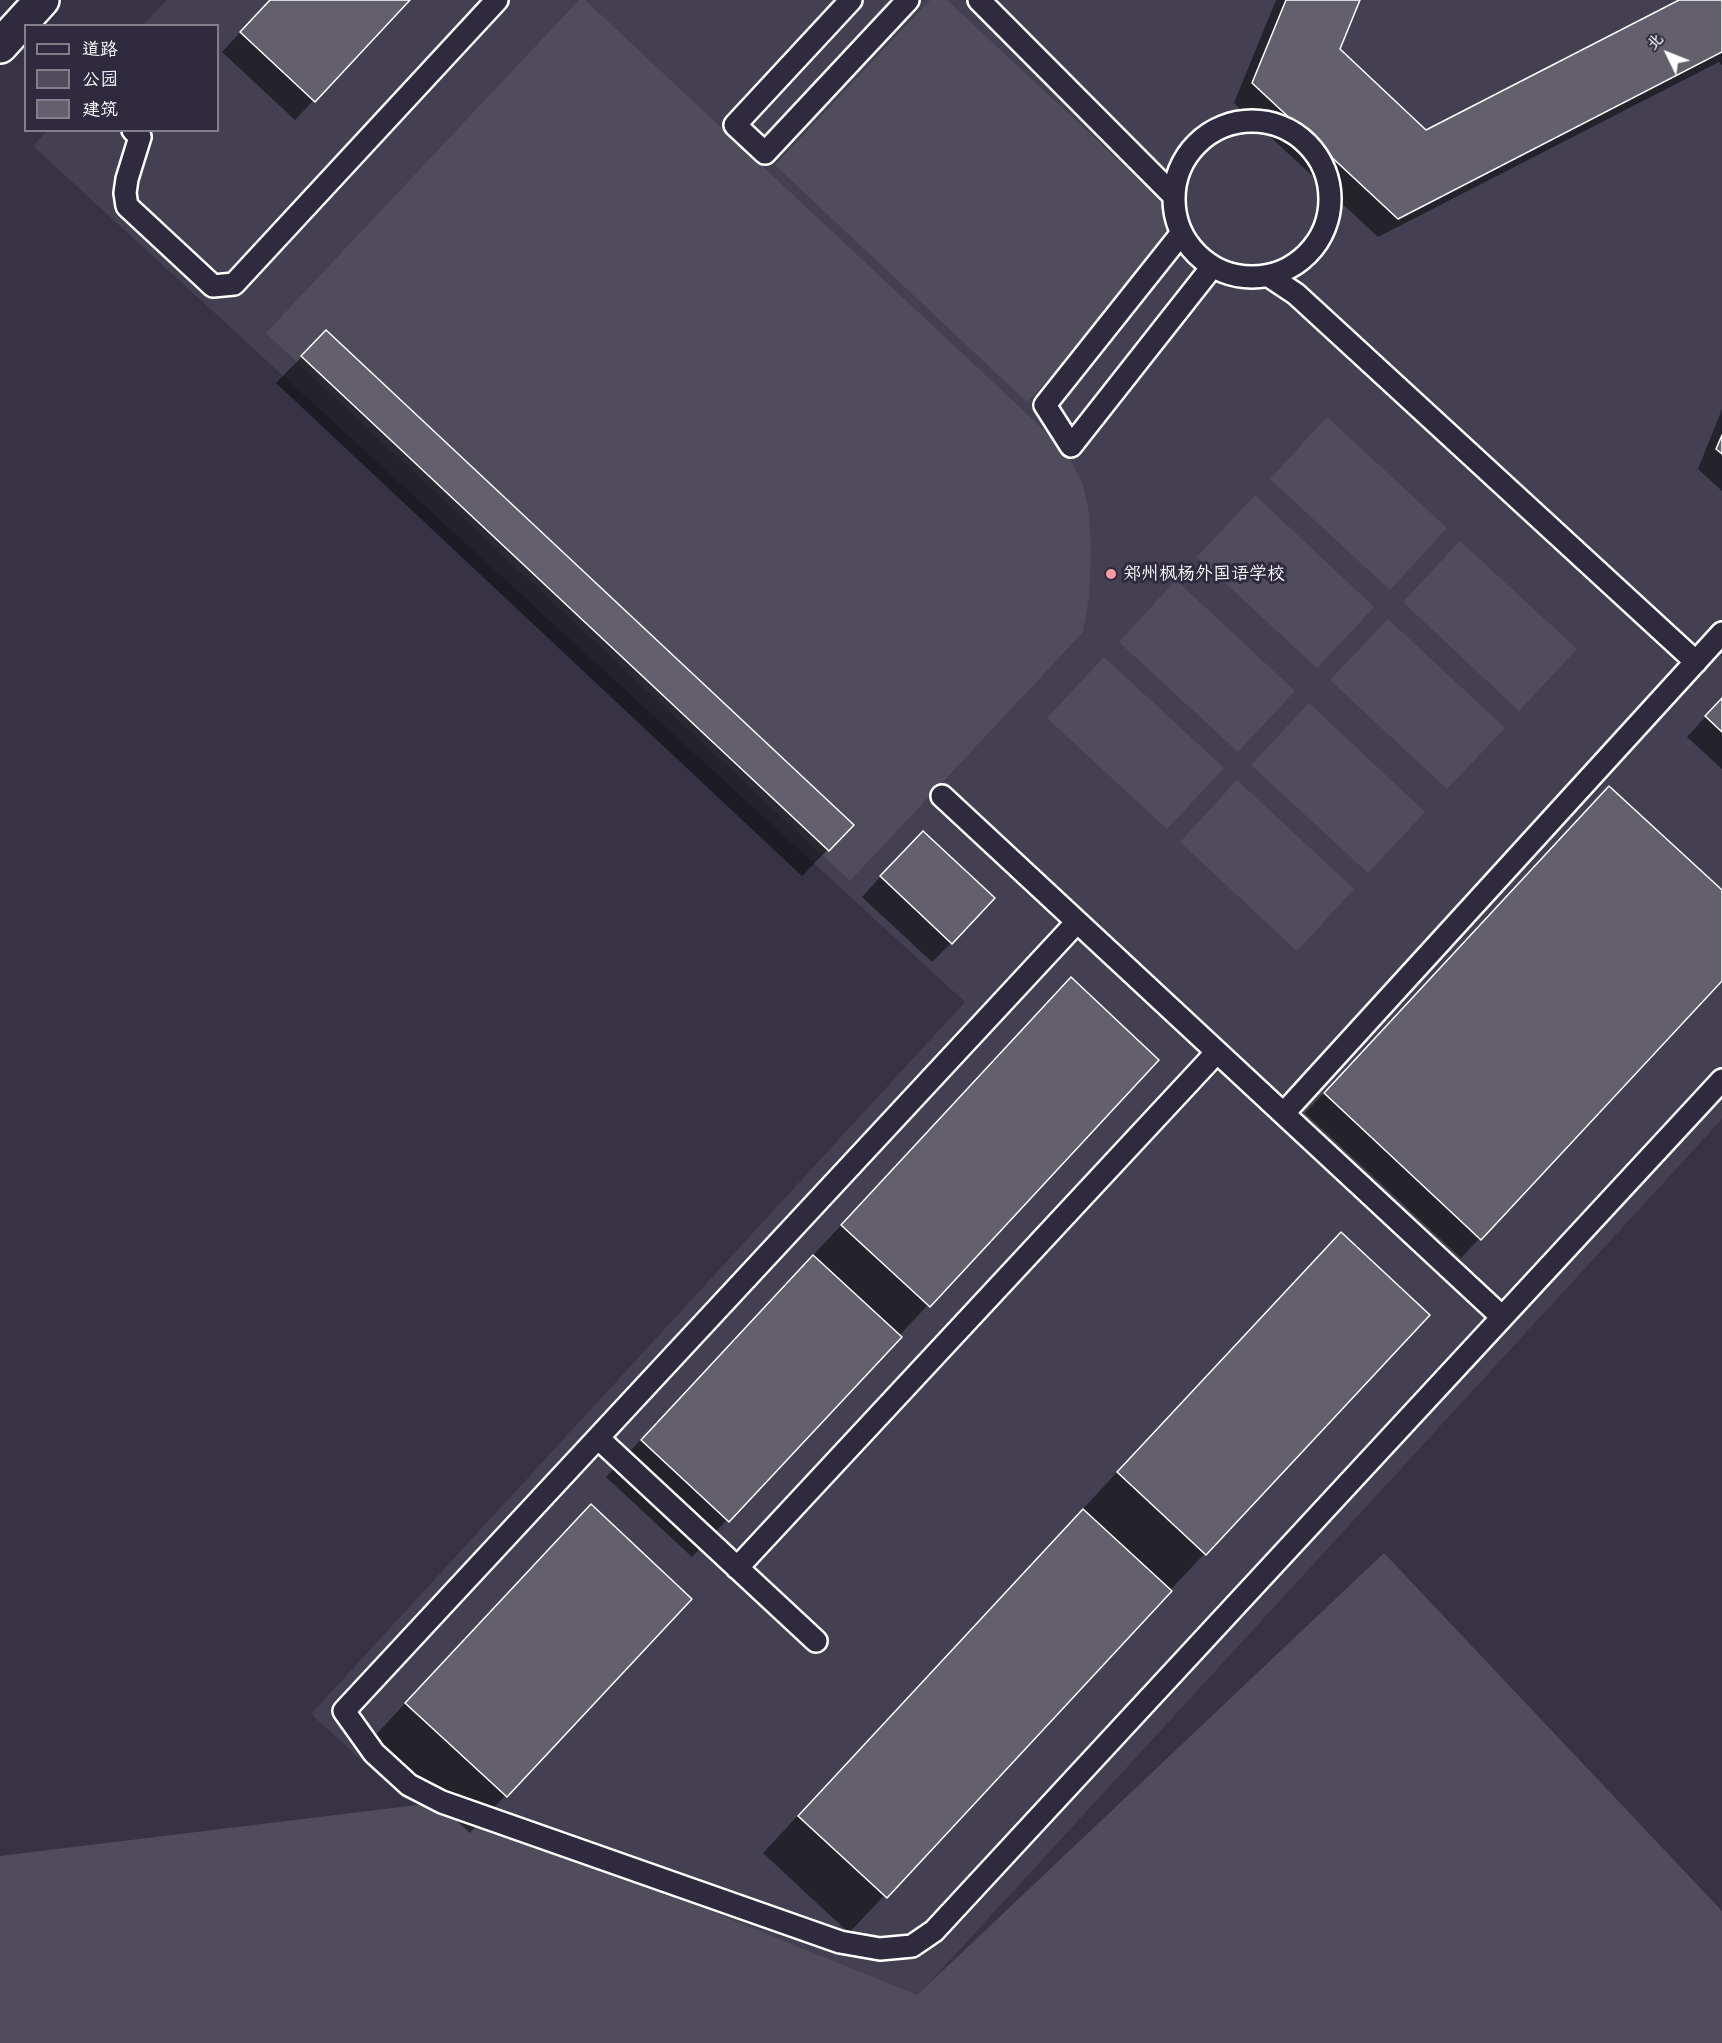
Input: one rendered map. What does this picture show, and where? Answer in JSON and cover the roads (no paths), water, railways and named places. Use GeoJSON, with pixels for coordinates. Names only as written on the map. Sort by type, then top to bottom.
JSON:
{"type":"FeatureCollection","features":[{"type":"Feature","properties":{"kind":"street"},"geometry":{"type":"LineString","coordinates":[[15,34],[42,0]]}},
{"type":"Feature","properties":{"kind":"lane"},"geometry":{"type":"LineString","coordinates":[[135,132],[140,137],[127,179],[125,193],[127,206],[213,286],[234,284],[497,0]]}},
{"type":"Feature","properties":{"kind":"lane"},"geometry":{"type":"LineString","coordinates":[[851,0],[735,125],[765,153],[908,0]]}},
{"type":"Feature","properties":{"kind":"lane"},"geometry":{"type":"LineString","coordinates":[[979,0],[1174,196]]}},
{"type":"Feature","properties":{"kind":"lane"},"geometry":{"type":"LineString","coordinates":[[1245,121],[1267,122],[1287,129],[1305,140],[1319,157],[1328,177],[1331,198],[1329,219],[1320,239],[1307,256],[1289,269],[1269,276],[1247,278],[1226,274],[1212,267],[1192,250],[1181,234],[1175,217],[1174,196],[1182,164],[1192,148],[1205,136],[1224,126],[1245,121]]}},
{"type":"Feature","properties":{"kind":"lane"},"geometry":{"type":"LineString","coordinates":[[1181,234],[1045,405],[1071,446],[1212,267]]}},
{"type":"Feature","properties":{"kind":"lane"},"geometry":{"type":"LineString","coordinates":[[1269,276],[1296,294],[1696,662]]}},
{"type":"Feature","properties":{"kind":"lane"},"geometry":{"type":"LineString","coordinates":[[1284,1113],[1722,633]]}},
{"type":"Feature","properties":{"kind":"lane"},"geometry":{"type":"LineString","coordinates":[[942,796],[1502,1317]]}},
{"type":"Feature","properties":{"kind":"lane"},"geometry":{"type":"LineString","coordinates":[[1077,922],[344,1711],[374,1753],[409,1785],[442,1802],[840,1942],[880,1949],[912,1946],[934,1931],[1722,1080]]}},
{"type":"Feature","properties":{"kind":"lane"},"geometry":{"type":"LineString","coordinates":[[737,1568],[1217,1052]]}},
{"type":"Feature","properties":{"kind":"lane"},"geometry":{"type":"LineString","coordinates":[[598,1438],[816,1641]]}},
{"type":"Feature","properties":{"kind":"place","name":"郑州枫杨外国语学校"},"geometry":{"type":"Point","coordinates":[1111,574]}}]}
